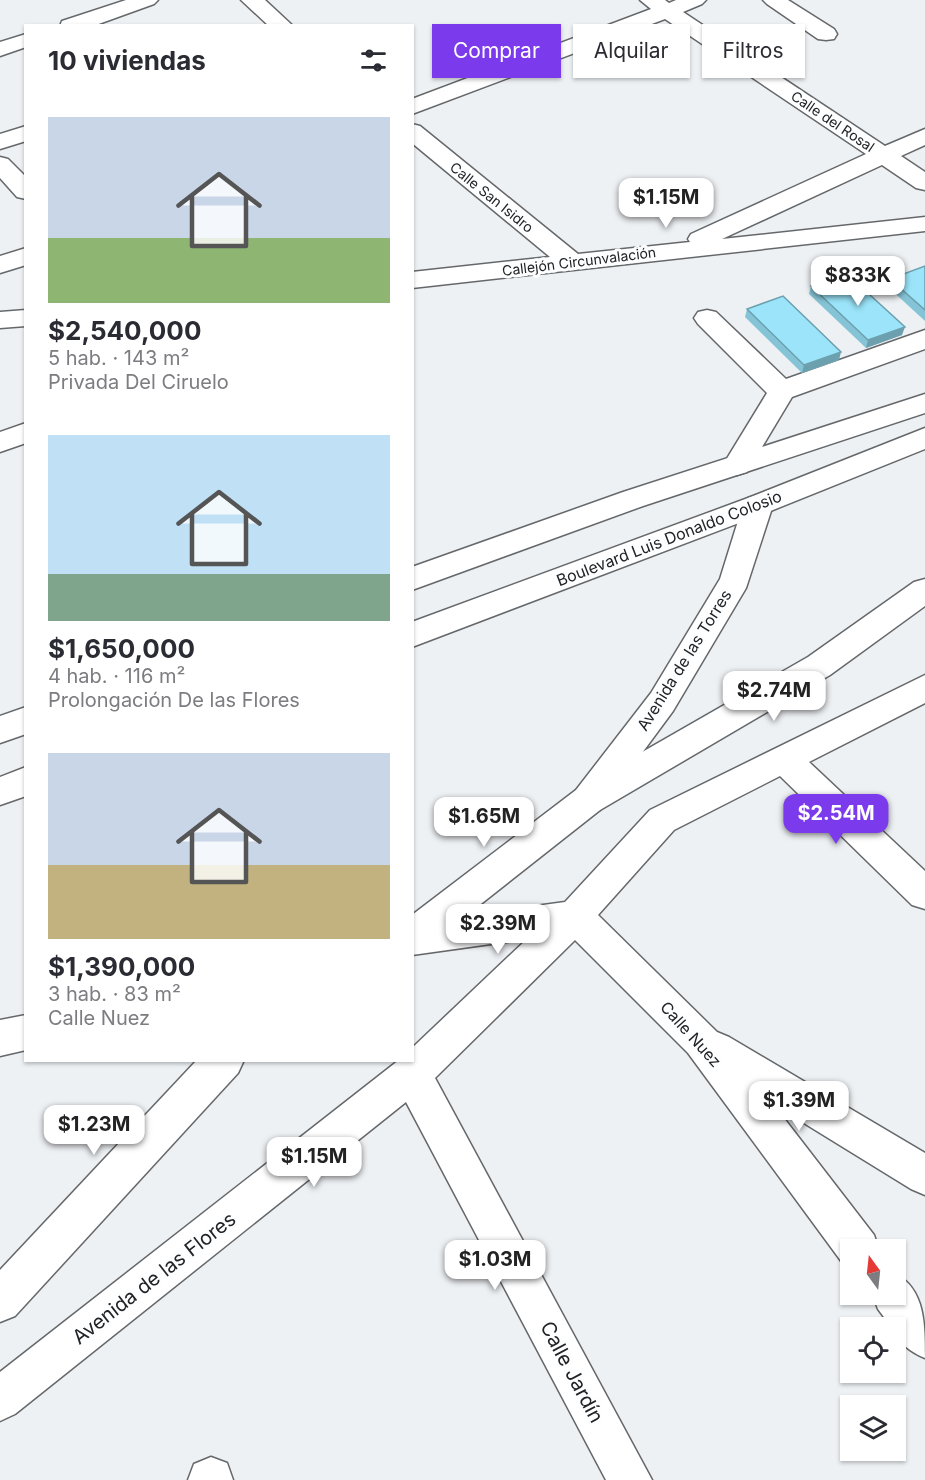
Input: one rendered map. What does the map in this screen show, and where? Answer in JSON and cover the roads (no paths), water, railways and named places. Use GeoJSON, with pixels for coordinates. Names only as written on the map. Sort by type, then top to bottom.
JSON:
{"type":"FeatureCollection","features":[{"type":"Feature","properties":{"kind":"main road"},"geometry":{"type":"LineString","coordinates":[[76,24],[147,0]]}},
{"type":"Feature","properties":{"kind":"main road"},"geometry":{"type":"LineString","coordinates":[[252,0],[281,24]]}},
{"type":"Feature","properties":{"kind":"main road"},"geometry":{"type":"LineString","coordinates":[[414,106],[658,5],[694,0]]}},
{"type":"Feature","properties":{"kind":"main road"},"geometry":{"type":"LineString","coordinates":[[774,0],[826,34]]}},
{"type":"Feature","properties":{"kind":"main road","name":"Calle del Rosal"},"geometry":{"type":"LineString","coordinates":[[658,5],[925,183]]}},
{"type":"Feature","properties":{"kind":"main road"},"geometry":{"type":"LineString","coordinates":[[0,49],[24,41]]}},
{"type":"Feature","properties":{"kind":"main road","name":"Calle San Isidro"},"geometry":{"type":"LineString","coordinates":[[414,133],[572,262]]}},
{"type":"Feature","properties":{"kind":"main road"},"geometry":{"type":"LineString","coordinates":[[0,142],[24,134]]}},
{"type":"Feature","properties":{"kind":"main road"},"geometry":{"type":"LineString","coordinates":[[675,250],[925,136]]}},
{"type":"Feature","properties":{"kind":"main road"},"geometry":{"type":"LineString","coordinates":[[0,164],[24,190]]}},
{"type":"Feature","properties":{"kind":"main road","name":"Callejón Circunvalación"},"geometry":{"type":"LineString","coordinates":[[414,280],[925,224]]}},
{"type":"Feature","properties":{"kind":"main road"},"geometry":{"type":"LineString","coordinates":[[0,265],[24,257]]}},
{"type":"Feature","properties":{"kind":"main road"},"geometry":{"type":"LineString","coordinates":[[0,320],[24,318]]}},
{"type":"Feature","properties":{"kind":"main road"},"geometry":{"type":"LineString","coordinates":[[706,318],[782,391]]}},
{"type":"Feature","properties":{"kind":"main road"},"geometry":{"type":"LineString","coordinates":[[736,465],[782,391],[925,339]]}},
{"type":"Feature","properties":{"kind":"main road"},"geometry":{"type":"LineString","coordinates":[[414,578],[633,499],[921,403]]}},
{"type":"Feature","properties":{"kind":"main road"},"geometry":{"type":"LineString","coordinates":[[0,442],[24,434]]}},
{"type":"Feature","properties":{"kind":"main road","name":"Boulevard Luis Donaldo Colosio"},"geometry":{"type":"LineString","coordinates":[[414,634],[758,505],[925,438]]}},
{"type":"Feature","properties":{"kind":"main road","name":"Avenida de las Torres"},"geometry":{"type":"LineString","coordinates":[[588,800],[662,702],[735,580],[758,505]]}},
{"type":"Feature","properties":{"kind":"main road"},"geometry":{"type":"LineString","coordinates":[[414,936],[588,800],[819,666],[925,590]]}},
{"type":"Feature","properties":{"kind":"main road","name":"Avenida de las Flores"},"geometry":{"type":"LineString","coordinates":[[0,1399],[412,1074],[575,916],[662,820],[925,688]]}},
{"type":"Feature","properties":{"kind":"main road"},"geometry":{"type":"LineString","coordinates":[[0,730],[24,721]]}},
{"type":"Feature","properties":{"kind":"main road"},"geometry":{"type":"LineString","coordinates":[[784,759],[925,894]]}},
{"type":"Feature","properties":{"kind":"main road"},"geometry":{"type":"LineString","coordinates":[[0,791],[24,782]]}},
{"type":"Feature","properties":{"kind":"main road"},"geometry":{"type":"LineString","coordinates":[[414,938],[575,916]]}},
{"type":"Feature","properties":{"kind":"main road","name":"Calle Nuez"},"geometry":{"type":"LineString","coordinates":[[575,916],[701,1041],[851,1239]]}},
{"type":"Feature","properties":{"kind":"main road"},"geometry":{"type":"LineString","coordinates":[[0,1038],[24,1032]]}},
{"type":"Feature","properties":{"kind":"main road"},"geometry":{"type":"LineString","coordinates":[[701,1041],[925,1175]]}},
{"type":"Feature","properties":{"kind":"main road"},"geometry":{"type":"LineString","coordinates":[[0,1300],[222,1062]]}},
{"type":"Feature","properties":{"kind":"main road","name":"Calle Jardín"},"geometry":{"type":"LineString","coordinates":[[412,1074],[630,1480]]}},
{"type":"Feature","properties":{"kind":"main road"},"geometry":{"type":"LineString","coordinates":[[901,1305],[925,1337]]}}]}
